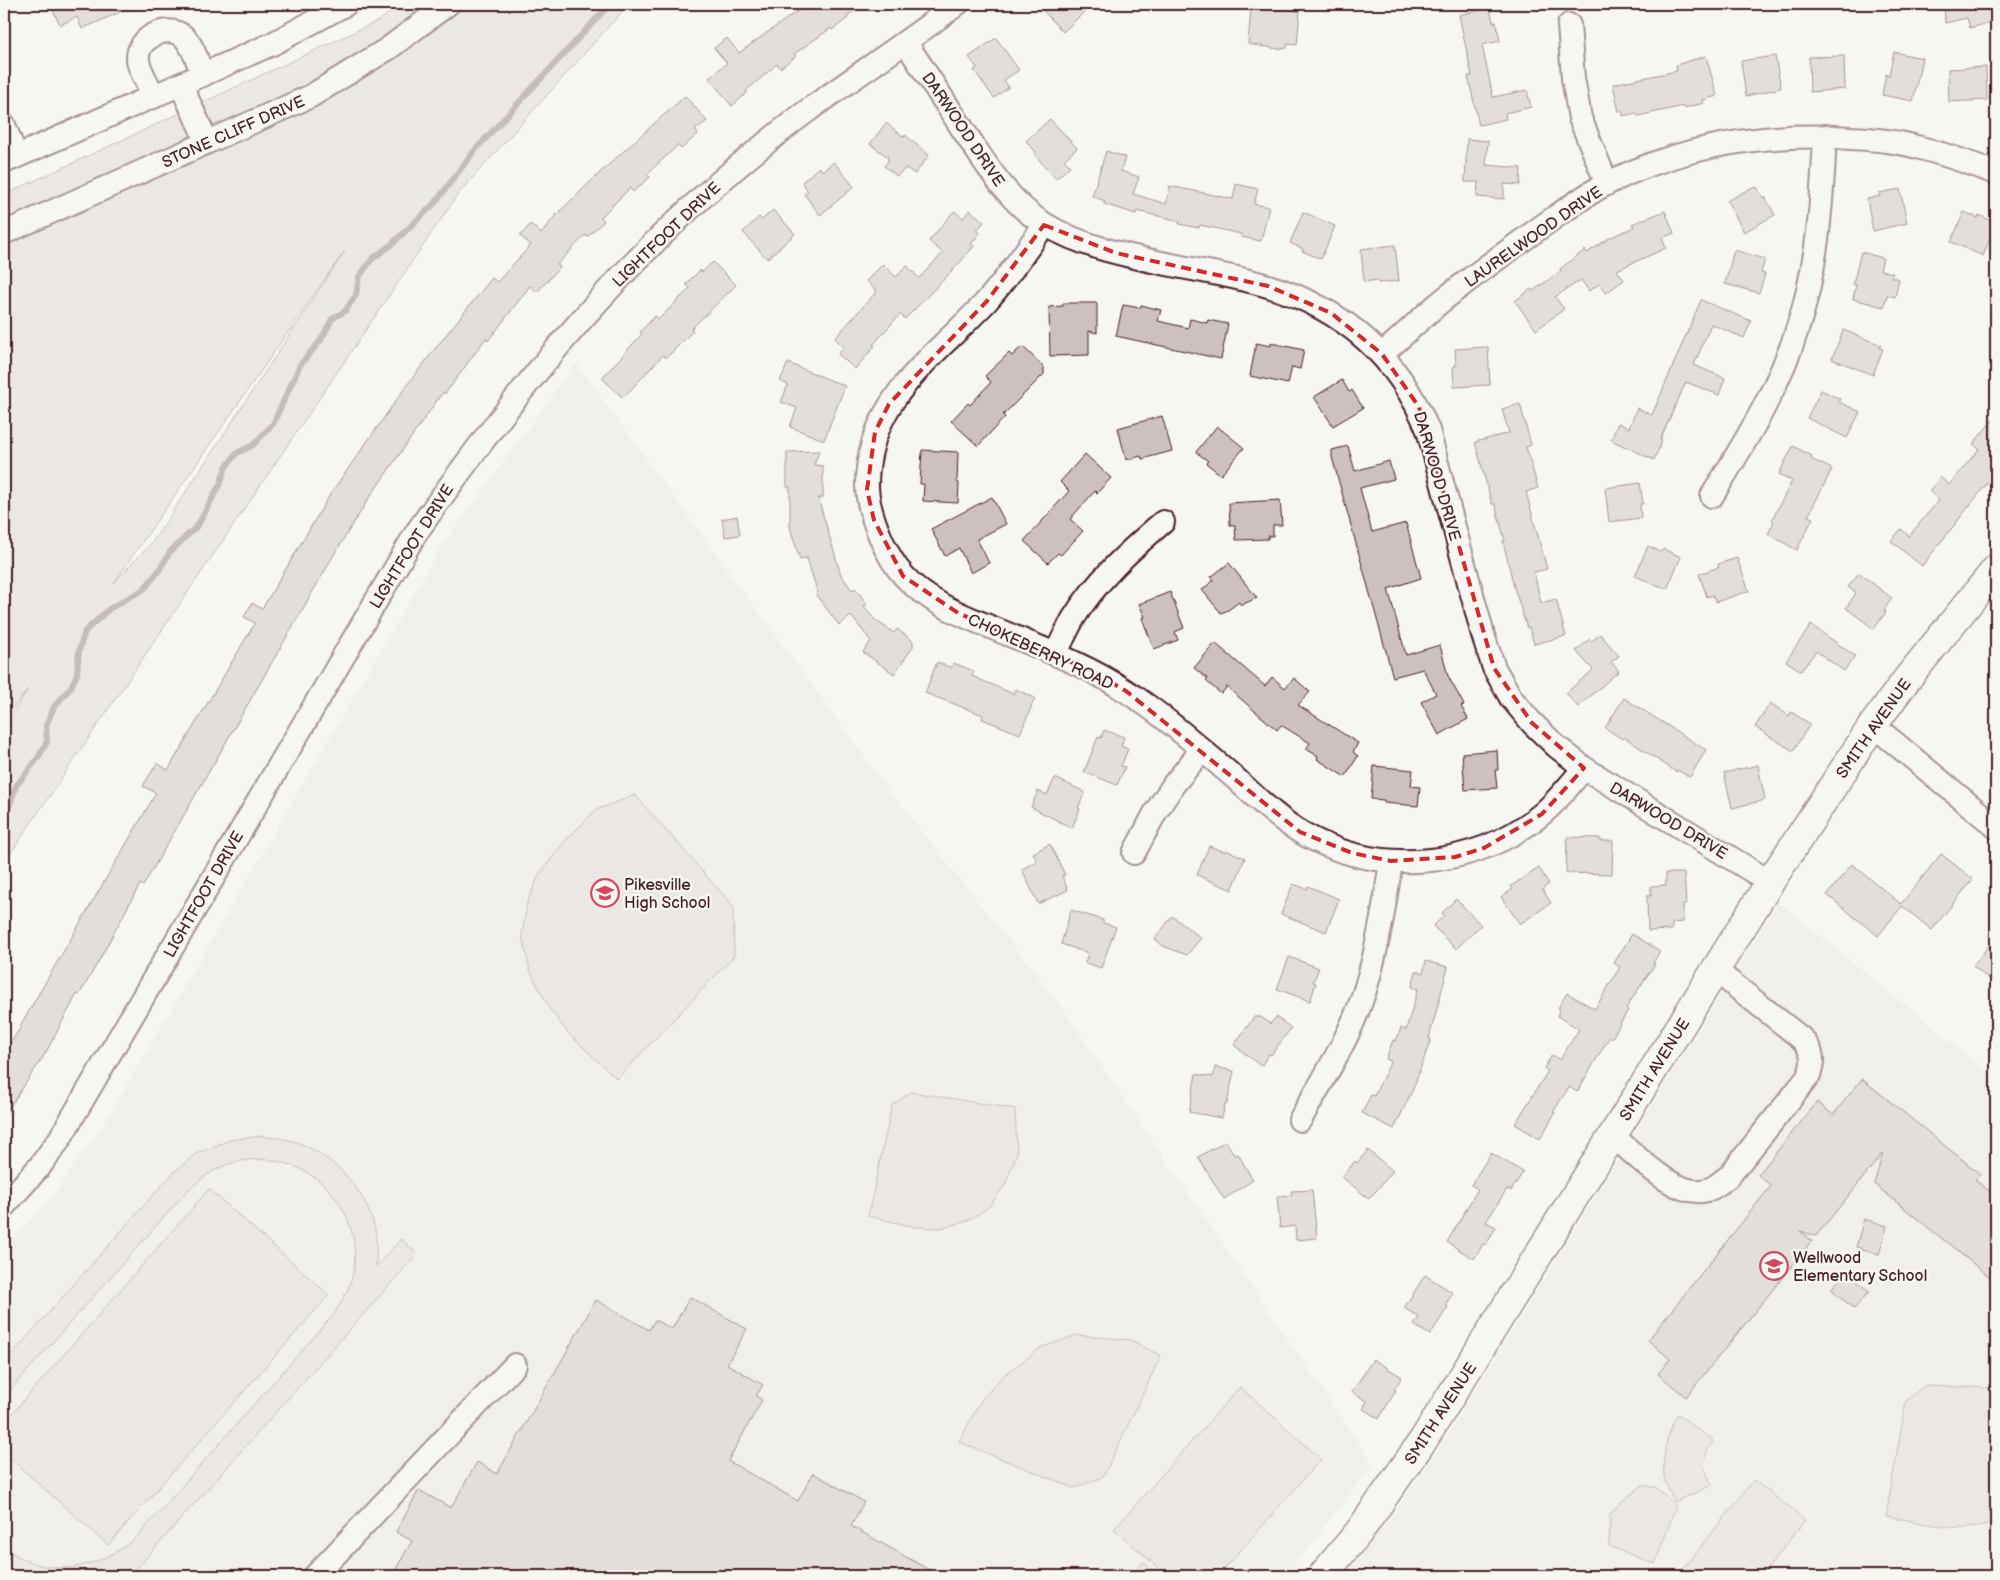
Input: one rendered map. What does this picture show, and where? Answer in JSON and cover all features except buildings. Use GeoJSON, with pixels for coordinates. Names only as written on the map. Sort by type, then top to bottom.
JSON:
{"type":"FeatureCollection","features":[{"type":"Feature","properties":{"kind":"main road","name":"SMITH AVENUE"},"geometry":{"type":"LineString","coordinates":[[1322,1576],[1359,1532],[1424,1439],[1770,882],[1873,725],[1907,678],[1996,569]]}},
{"type":"Feature","properties":{"kind":"street","name":"STONE CLIFF DRIVE"},"geometry":{"type":"LineString","coordinates":[[4,233],[311,96],[389,48],[448,4]]}},
{"type":"Feature","properties":{"kind":"street","name":"LIGHTFOOT DRIVE"},"geometry":{"type":"LineString","coordinates":[[4,1206],[40,1166],[59,1140],[416,533],[468,460],[529,380],[624,274],[728,175],[812,107],[906,43],[957,4]]}},
{"type":"Feature","properties":{"kind":"street"},"geometry":{"type":"LineString","coordinates":[[4,125],[10,159],[272,44],[336,7]]}},
{"type":"Feature","properties":{"kind":"street"},"geometry":{"type":"LineString","coordinates":[[1569,25],[1573,78],[1580,118],[1607,184]]}},
{"type":"Feature","properties":{"kind":"street"},"geometry":{"type":"LineString","coordinates":[[154,97],[138,61],[140,49],[147,40],[157,33],[176,32],[184,37],[189,43],[203,75]]}},
{"type":"Feature","properties":{"kind":"street","name":"DARWOOD DRIVE"},"geometry":{"type":"LineString","coordinates":[[906,43],[993,176],[1017,202],[1044,225],[1073,239],[1116,253],[1268,286],[1331,313],[1356,330],[1382,354],[1404,382],[1428,430],[1483,635],[1494,668],[1511,698],[1532,723],[1584,768],[1770,882]]}},
{"type":"Feature","properties":{"kind":"street"},"geometry":{"type":"LineString","coordinates":[[181,85],[207,142]]}},
{"type":"Feature","properties":{"kind":"street"},"geometry":{"type":"LineString","coordinates":[[1712,496],[1765,405],[1783,368],[1798,327],[1817,242],[1822,196],[1824,136]]}},
{"type":"Feature","properties":{"kind":"street","name":"LAURELWOOD DRIVE"},"geometry":{"type":"LineString","coordinates":[[1382,354],[1438,304],[1504,253],[1568,208],[1607,184],[1687,153],[1727,143],[1768,137],[1824,136],[1870,139],[1916,147],[1964,161],[1996,173]]}},
{"type":"Feature","properties":{"kind":"street","name":"CHOKEBERRY ROAD"},"geometry":{"type":"LineString","coordinates":[[1044,225],[1017,264],[987,301],[909,379],[889,404],[876,432],[869,461],[867,490],[874,520],[888,552],[903,576],[929,597],[958,613],[1092,671],[1126,691],[1161,716],[1269,809],[1300,832],[1324,844],[1352,853],[1391,861],[1421,861],[1455,857],[1484,848],[1510,835],[1542,814],[1563,794],[1584,768]]}},
{"type":"Feature","properties":{"kind":"street"},"geometry":{"type":"LineString","coordinates":[[1055,654],[1073,619],[1099,584],[1124,555],[1163,522]]}},
{"type":"Feature","properties":{"kind":"street"},"geometry":{"type":"LineString","coordinates":[[1873,725],[1996,827]]}},
{"type":"Feature","properties":{"kind":"street"},"geometry":{"type":"LineString","coordinates":[[1134,853],[1155,813],[1174,784],[1202,750]]}},
{"type":"Feature","properties":{"kind":"street"},"geometry":{"type":"LineString","coordinates":[[1300,1120],[1328,1070],[1365,992],[1383,920],[1391,861]]}},
{"type":"Feature","properties":{"kind":"street"},"geometry":{"type":"LineString","coordinates":[[1613,1136],[1669,1182],[1682,1189],[1706,1191],[1718,1185],[1729,1176],[1808,1077],[1812,1067],[1809,1046],[1716,970]]}},
{"type":"Feature","properties":{"kind":"street"},"geometry":{"type":"LineString","coordinates":[[316,1576],[515,1366]]}},
{"type":"Feature","properties":{"kind":"highlighted area"},"geometry":{"type":"Polygon","coordinates":[[[1044,225],[1116,253],[1268,286],[1331,313],[1382,354],[1419,407],[1494,668],[1532,723],[1584,768],[1542,814],[1484,848],[1455,857],[1391,861],[1352,853],[1300,832],[1126,691],[1092,671],[958,613],[903,576],[874,520],[867,490],[875,432],[889,404],[987,301],[1044,225]]]}},
{"type":"Feature","properties":{"kind":"shaded area"},"geometry":{"type":"Polygon","coordinates":[[[401,4],[629,4],[458,194],[4,863],[4,727],[28,689],[4,719],[4,195],[380,20],[401,4]],[[345,251],[113,584],[154,540],[345,251]]]}},
{"type":"Feature","properties":{"kind":"shaded area","name":"Pikesville High School"},"geometry":{"type":"Polygon","coordinates":[[[576,363],[887,788],[1055,998],[1373,1464],[1284,1576],[4,1576],[4,1249],[50,1200],[106,1121],[440,549],[576,363]]]}},
{"type":"Feature","properties":{"kind":"shaded area"},"geometry":{"type":"Polygon","coordinates":[[[635,795],[733,906],[734,956],[617,1079],[568,1033],[549,1008],[530,971],[522,935],[527,903],[540,873],[565,841],[596,810],[635,795]]]}},
{"type":"Feature","properties":{"kind":"shaded area","name":"Wellwood Elementary School"},"geometry":{"type":"Polygon","coordinates":[[[1778,902],[1996,1078],[1996,1576],[1344,1576],[1388,1522],[1435,1455],[1778,902]]]}},
{"type":"Feature","properties":{"kind":"shaded area"},"geometry":{"type":"Polygon","coordinates":[[[911,1092],[1015,1109],[1017,1153],[1005,1185],[988,1208],[965,1222],[940,1228],[915,1227],[868,1216],[892,1105],[911,1092]]]}},
{"type":"Feature","properties":{"kind":"shaded area"},"geometry":{"type":"Polygon","coordinates":[[[261,1136],[292,1141],[310,1148],[337,1167],[348,1178],[366,1205],[372,1220],[376,1235],[376,1266],[401,1239],[417,1254],[130,1576],[4,1576],[4,1547],[38,1564],[54,1567],[71,1567],[88,1564],[104,1558],[136,1538],[335,1313],[349,1286],[354,1268],[354,1243],[348,1221],[338,1201],[323,1184],[304,1171],[283,1163],[260,1159],[236,1162],[216,1169],[188,1190],[4,1397],[4,1363],[172,1174],[197,1153],[230,1140],[261,1136]]]}},
{"type":"Feature","properties":{"kind":"shaded area"},"geometry":{"type":"Polygon","coordinates":[[[209,1189],[329,1295],[108,1545],[4,1453],[4,1423],[209,1189]]]}},
{"type":"Feature","properties":{"kind":"shaded area"},"geometry":{"type":"Polygon","coordinates":[[[1077,1335],[1131,1340],[1161,1356],[1103,1477],[1074,1488],[959,1442],[981,1400],[1003,1376],[1040,1348],[1077,1335]]]}},
{"type":"Feature","properties":{"kind":"shaded area"},"geometry":{"type":"Polygon","coordinates":[[[1924,1386],[1996,1388],[1996,1521],[1983,1525],[1955,1527],[1886,1516],[1906,1401],[1924,1386]]]}},
{"type":"Feature","properties":{"kind":"shaded area"},"geometry":{"type":"Polygon","coordinates":[[[1240,1387],[1321,1459],[1218,1576],[1168,1576],[1114,1529],[1240,1387]]]}},
{"type":"Feature","properties":{"kind":"shaded area"},"geometry":{"type":"Polygon","coordinates":[[[1678,1414],[1713,1441],[1706,1453],[1704,1463],[1712,1485],[1675,1502],[1666,1483],[1664,1455],[1671,1428],[1678,1414]]]}},
{"type":"Feature","properties":{"kind":"shaded area"},"geometry":{"type":"Polygon","coordinates":[[[1754,1480],[1805,1520],[1762,1576],[1678,1576],[1754,1480]]]}},
{"type":"Feature","properties":{"kind":"shaded area"},"geometry":{"type":"Polygon","coordinates":[[[1643,1485],[1657,1488],[1676,1506],[1655,1564],[1609,1546],[1610,1515],[1620,1503],[1643,1485]]]}},
{"type":"Feature","properties":{"kind":"shaded area"},"geometry":{"type":"Polygon","coordinates":[[[1143,1562],[1159,1576],[1130,1576],[1143,1562]]]}},
{"type":"Feature","properties":{"kind":"waterway"},"geometry":{"type":"LineString","coordinates":[[4,822],[16,786],[38,758],[47,742],[46,725],[54,707],[71,687],[77,674],[79,651],[85,631],[109,609],[144,589],[158,572],[170,552],[198,525],[220,484],[226,467],[237,453],[253,445],[273,424],[300,365],[321,340],[332,319],[345,311],[356,295],[359,277],[372,259],[391,245],[435,203],[475,150],[610,4]]}},
{"type":"Feature","properties":{"kind":"place","name":"Pikesville High School"},"geometry":{"type":"Point","coordinates":[605,893]}},
{"type":"Feature","properties":{"kind":"place","name":"Wellwood Elementary School"},"geometry":{"type":"Point","coordinates":[1774,1266]}}]}
